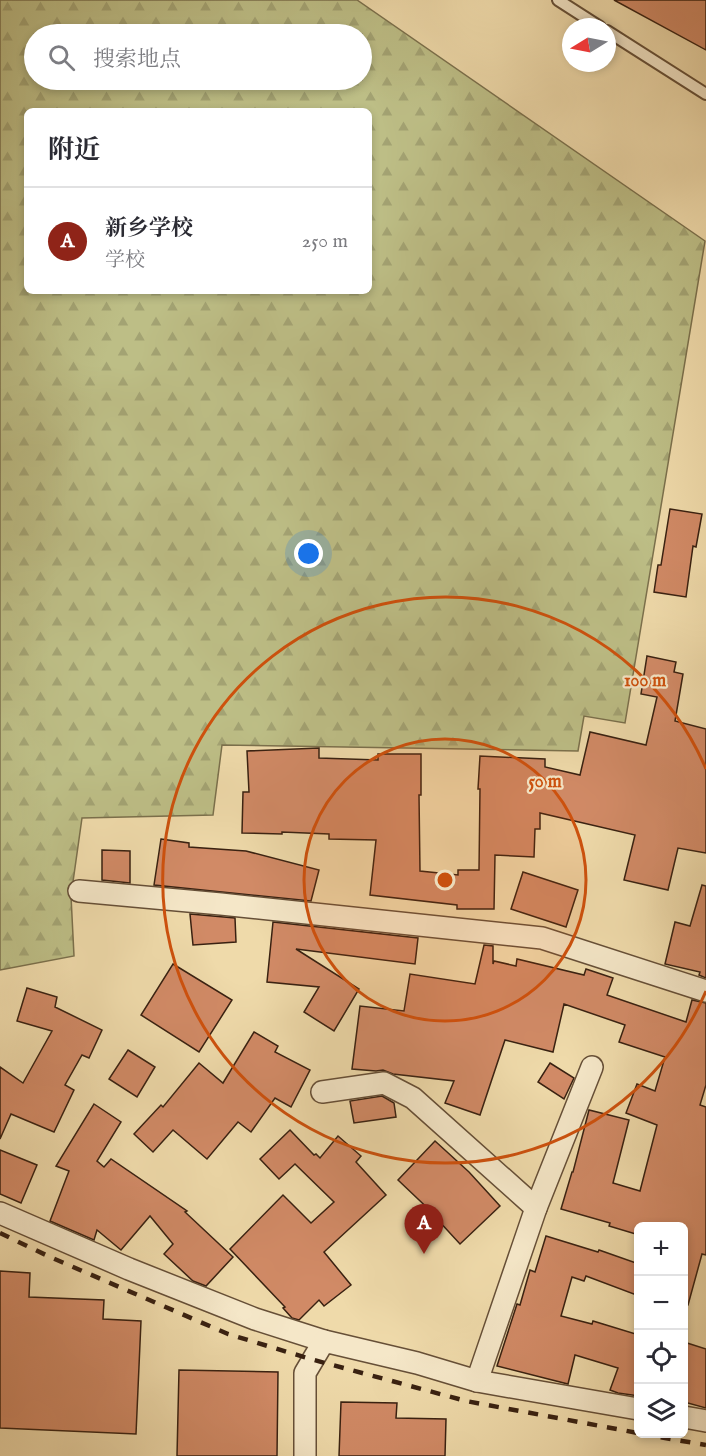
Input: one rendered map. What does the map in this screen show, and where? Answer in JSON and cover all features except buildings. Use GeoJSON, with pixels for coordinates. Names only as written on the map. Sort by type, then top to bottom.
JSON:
{"type":"FeatureCollection","features":[{"type":"Feature","properties":{"kind":"street"},"geometry":{"type":"LineString","coordinates":[[79,891],[542,938],[706,991]]}},
{"type":"Feature","properties":{"kind":"street"},"geometry":{"type":"LineString","coordinates":[[477,1381],[536,1208],[592,1067]]}},
{"type":"Feature","properties":{"kind":"street"},"geometry":{"type":"LineString","coordinates":[[322,1092],[384,1083],[413,1098],[536,1208]]}},
{"type":"Feature","properties":{"kind":"street"},"geometry":{"type":"LineString","coordinates":[[0,1213],[129,1269],[255,1319],[324,1341],[417,1363],[477,1381],[634,1408]]}},
{"type":"Feature","properties":{"kind":"street"},"geometry":{"type":"LineString","coordinates":[[305,1456],[305,1373],[324,1341]]}},
{"type":"Feature","properties":{"kind":"street"},"geometry":{"type":"LineString","coordinates":[[688,1418],[706,1421]]}},
{"type":"Feature","properties":{"kind":"lane"},"geometry":{"type":"LineString","coordinates":[[558,0],[586,18]]}},
{"type":"Feature","properties":{"kind":"lane"},"geometry":{"type":"LineString","coordinates":[[616,37],[706,94]]}},
{"type":"Feature","properties":{"kind":"green space"},"geometry":{"type":"Polygon","coordinates":[[[0,0],[357,0],[705,241],[625,723],[584,716],[578,751],[222,745],[213,815],[82,818],[71,896],[74,956],[0,970],[0,0]]]}},
{"type":"Feature","properties":{"kind":"railway"},"geometry":{"type":"LineString","coordinates":[[0,1233],[228,1334],[466,1401],[634,1432]]}},
{"type":"Feature","properties":{"kind":"railway"},"geometry":{"type":"LineString","coordinates":[[665,1438],[706,1445]]}},
{"type":"Feature","properties":{"kind":"place","name":"新乡学校"},"geometry":{"type":"Point","coordinates":[424,1254]}}]}
